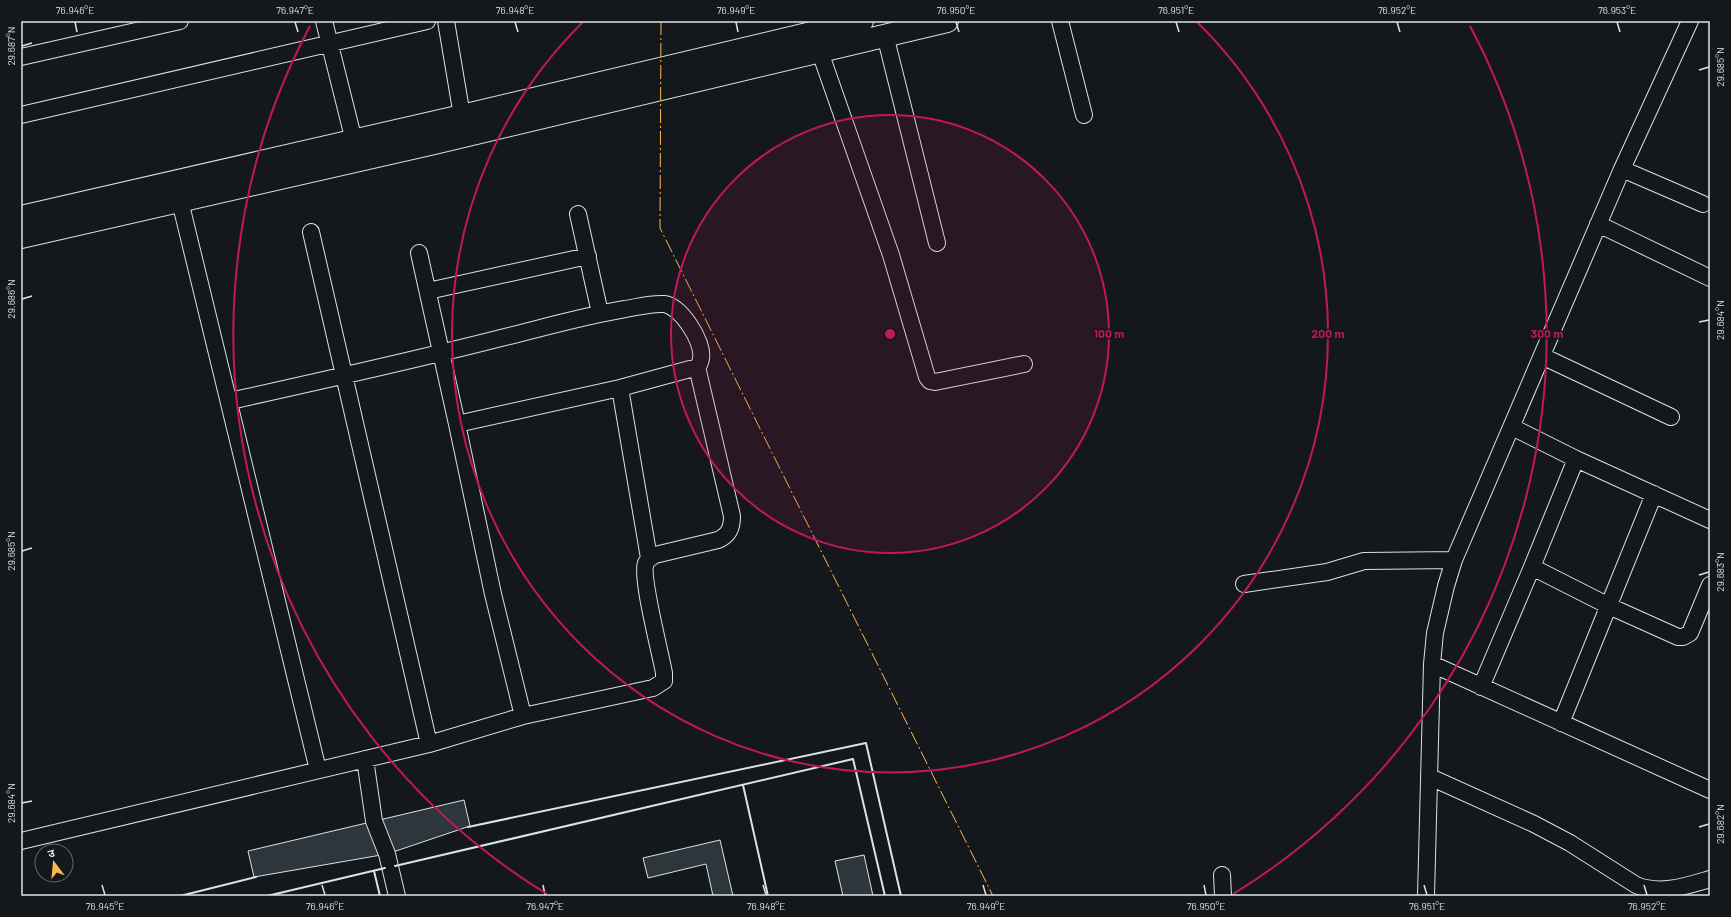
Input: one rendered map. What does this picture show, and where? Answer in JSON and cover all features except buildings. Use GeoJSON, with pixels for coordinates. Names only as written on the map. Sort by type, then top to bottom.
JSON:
{"type":"FeatureCollection","features":[{"type":"Feature","properties":{"kind":"highway"},"geometry":{"type":"LineString","coordinates":[[21,216],[462,116],[862,21]]}},
{"type":"Feature","properties":{"kind":"highway"},"geometry":{"type":"LineString","coordinates":[[21,237],[434,143],[820,52],[895,29],[947,21]]}},
{"type":"Feature","properties":{"kind":"street"},"geometry":{"type":"LineString","coordinates":[[21,57],[180,21]]}},
{"type":"Feature","properties":{"kind":"street"},"geometry":{"type":"LineString","coordinates":[[324,21],[354,141]]}},
{"type":"Feature","properties":{"kind":"street"},"geometry":{"type":"LineString","coordinates":[[21,115],[330,45],[427,21]]}},
{"type":"Feature","properties":{"kind":"street"},"geometry":{"type":"LineString","coordinates":[[446,21],[462,116]]}},
{"type":"Feature","properties":{"kind":"street"},"geometry":{"type":"LineString","coordinates":[[1060,21],[1084,115]]}},
{"type":"Feature","properties":{"kind":"street"},"geometry":{"type":"LineString","coordinates":[[1426,896],[1432,664],[1437,626],[1446,586],[1454,560],[1598,224],[1690,21]]}},
{"type":"Feature","properties":{"kind":"street"},"geometry":{"type":"LineString","coordinates":[[895,29],[937,243]]}},
{"type":"Feature","properties":{"kind":"street"},"geometry":{"type":"LineString","coordinates":[[820,52],[891,255],[927,377],[930,381],[935,382],[1024,364]]}},
{"type":"Feature","properties":{"kind":"street"},"geometry":{"type":"LineString","coordinates":[[1622,169],[1703,204]]}},
{"type":"Feature","properties":{"kind":"street"},"geometry":{"type":"LineString","coordinates":[[180,201],[230,401],[318,770]]}},
{"type":"Feature","properties":{"kind":"street"},"geometry":{"type":"LineString","coordinates":[[578,214],[600,313]]}},
{"type":"Feature","properties":{"kind":"street"},"geometry":{"type":"LineString","coordinates":[[1598,224],[1710,278]]}},
{"type":"Feature","properties":{"kind":"street"},"geometry":{"type":"LineString","coordinates":[[312,232],[429,744]]}},
{"type":"Feature","properties":{"kind":"street"},"geometry":{"type":"LineString","coordinates":[[419,253],[458,424],[493,594],[523,716]]}},
{"type":"Feature","properties":{"kind":"street"},"geometry":{"type":"LineString","coordinates":[[428,291],[588,256]]}},
{"type":"Feature","properties":{"kind":"street"},"geometry":{"type":"LineString","coordinates":[[230,401],[442,354],[600,313],[652,304],[666,304],[690,326],[698,340],[701,359],[696,369]]}},
{"type":"Feature","properties":{"kind":"street"},"geometry":{"type":"LineString","coordinates":[[1542,356],[1671,417]]}},
{"type":"Feature","properties":{"kind":"street"},"geometry":{"type":"LineString","coordinates":[[458,424],[620,388],[696,369]]}},
{"type":"Feature","properties":{"kind":"street"},"geometry":{"type":"LineString","coordinates":[[21,842],[429,744],[523,716],[653,688],[664,681],[664,673],[645,577],[646,563],[649,558],[655,555],[718,540],[727,535],[732,526],[732,516],[700,374],[696,369]]}},
{"type":"Feature","properties":{"kind":"street"},"geometry":{"type":"LineString","coordinates":[[620,388],[649,558]]}},
{"type":"Feature","properties":{"kind":"street"},"geometry":{"type":"LineString","coordinates":[[1512,427],[1576,459],[1710,520]]}},
{"type":"Feature","properties":{"kind":"street"},"geometry":{"type":"LineString","coordinates":[[1481,687],[1576,459]]}},
{"type":"Feature","properties":{"kind":"street"},"geometry":{"type":"LineString","coordinates":[[1561,723],[1654,494]]}},
{"type":"Feature","properties":{"kind":"street"},"geometry":{"type":"LineString","coordinates":[[1244,584],[1327,572],[1364,561],[1454,560]]}},
{"type":"Feature","properties":{"kind":"street"},"geometry":{"type":"LineString","coordinates":[[1532,567],[1609,606],[1678,637],[1683,637],[1690,633],[1710,585]]}},
{"type":"Feature","properties":{"kind":"street"},"geometry":{"type":"LineString","coordinates":[[1432,664],[1710,790]]}},
{"type":"Feature","properties":{"kind":"street"},"geometry":{"type":"LineString","coordinates":[[365,759],[374,821],[387,854],[397,896]]}},
{"type":"Feature","properties":{"kind":"street"},"geometry":{"type":"LineString","coordinates":[[1430,777],[1534,824],[1570,843],[1644,889],[1668,889],[1710,880]]}},
{"type":"Feature","properties":{"kind":"street"},"geometry":{"type":"LineString","coordinates":[[1222,875],[1223,896]]}},
{"type":"Feature","properties":{"kind":"wall"},"geometry":{"type":"LineString","coordinates":[[468,827],[866,743],[901,896]]}},
{"type":"Feature","properties":{"kind":"wall"},"geometry":{"type":"LineString","coordinates":[[395,866],[853,759],[885,896]]}},
{"type":"Feature","properties":{"kind":"wall"},"geometry":{"type":"LineString","coordinates":[[743,785],[768,896]]}},
{"type":"Feature","properties":{"kind":"wall"},"geometry":{"type":"LineString","coordinates":[[267,896],[385,868]]}},
{"type":"Feature","properties":{"kind":"wall"},"geometry":{"type":"LineString","coordinates":[[374,871],[380,896]]}},
{"type":"Feature","properties":{"kind":"wall"},"geometry":{"type":"LineString","coordinates":[[180,896],[256,877]]}},
{"type":"Feature","properties":{"kind":"power"},"geometry":{"type":"LineString","coordinates":[[661,21],[660,228],[993,896]]}}]}
